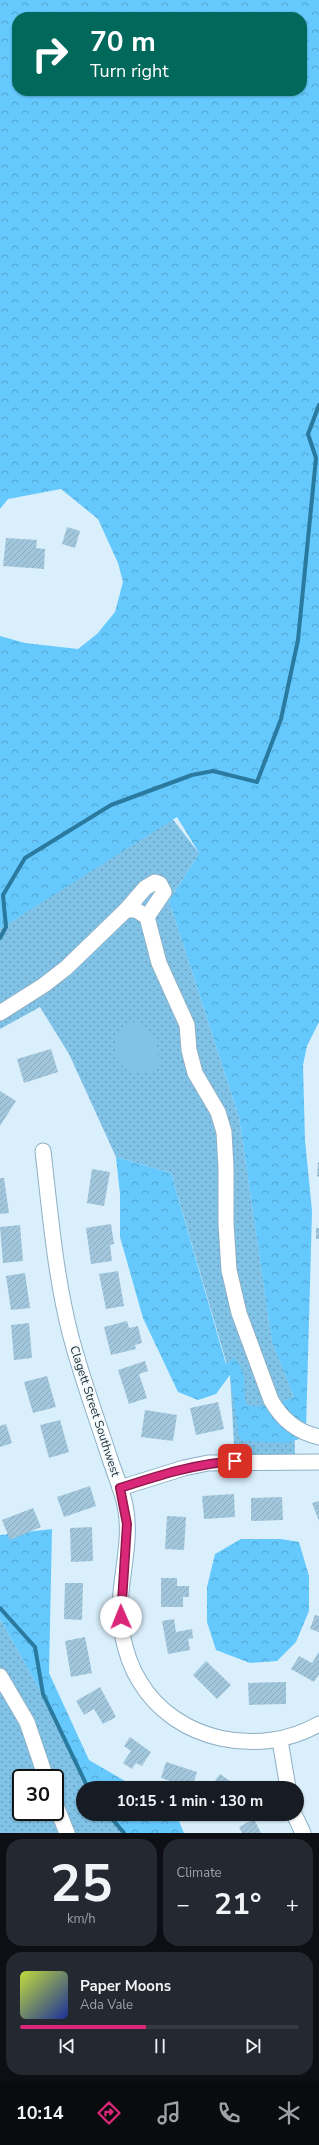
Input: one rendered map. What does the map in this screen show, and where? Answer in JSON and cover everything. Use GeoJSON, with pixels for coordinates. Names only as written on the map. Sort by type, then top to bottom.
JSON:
{"type":"FeatureCollection","features":[{"type":"Feature","properties":{"kind":"street"},"geometry":{"type":"LineString","coordinates":[[0,1014],[44,985],[66,968],[126,910],[145,888],[155,882],[160,884],[164,892],[148,917]]}},
{"type":"Feature","properties":{"kind":"street"},"geometry":{"type":"LineString","coordinates":[[126,910],[136,910],[148,917],[159,963],[187,1025],[189,1050],[195,1073],[218,1112],[224,1132],[226,1168],[226,1224],[229,1270],[239,1313],[271,1400],[277,1411],[295,1428],[319,1437]]}},
{"type":"Feature","properties":{"kind":"street","name":"Clagett Street Southwest"},"geometry":{"type":"LineString","coordinates":[[43,1151],[60,1286],[70,1333],[120,1488],[127,1524],[120,1603],[122,1631],[129,1656],[140,1682],[154,1700],[187,1727],[209,1736],[244,1742],[280,1740],[296,1736],[319,1724]]}},
{"type":"Feature","properties":{"kind":"street"},"geometry":{"type":"LineString","coordinates":[[120,1488],[184,1468],[208,1463],[319,1462]]}},
{"type":"Feature","properties":{"kind":"street"},"geometry":{"type":"LineString","coordinates":[[0,1676],[27,1722],[43,1769]]}},
{"type":"Feature","properties":{"kind":"street"},"geometry":{"type":"LineString","coordinates":[[280,1740],[287,1781]]}},
{"type":"Feature","properties":{"kind":"street"},"geometry":{"type":"LineString","coordinates":[[62,1821],[67,1833]]}},
{"type":"Feature","properties":{"kind":"street"},"geometry":{"type":"LineString","coordinates":[[297,1821],[303,1833]]}},
{"type":"Feature","properties":{"kind":"shaded area"},"geometry":{"type":"Polygon","coordinates":[[[171,817],[199,853],[169,901],[239,1117],[272,1341],[294,1397],[295,1462],[235,1461],[230,1375],[171,1173],[116,1157],[69,1054],[40,1007],[0,1029],[0,929],[171,817]]]}},
{"type":"Feature","properties":{"kind":"shaded area"},"geometry":{"type":"Polygon","coordinates":[[[134,1022],[146,1029],[150,1034],[154,1040],[158,1052],[159,1066],[148,1072],[136,1072],[129,1070],[119,1063],[116,1057],[116,1045],[120,1031],[126,1024],[134,1022]]]}},
{"type":"Feature","properties":{"kind":"shaded area"},"geometry":{"type":"Polygon","coordinates":[[[0,1619],[46,1701],[85,1781],[76,1781],[76,1821],[114,1821],[125,1833],[0,1833],[0,1619]]]}},
{"type":"Feature","properties":{"kind":"green space"},"geometry":{"type":"Polygon","coordinates":[[[0,0],[319,0],[319,1022],[307,1046],[303,1065],[305,1140],[312,1211],[306,1430],[299,1439],[287,1443],[243,1441],[239,1437],[230,1375],[216,1394],[198,1400],[178,1392],[143,1318],[120,1237],[120,1194],[116,1157],[171,1173],[226,1364],[233,1358],[241,1366],[244,1377],[245,1401],[247,1405],[265,1406],[294,1397],[272,1342],[239,1117],[169,901],[199,853],[177,817],[0,929],[0,636],[25,643],[78,649],[97,634],[115,612],[123,582],[118,563],[98,519],[61,489],[8,499],[0,509],[0,0]]]}},
{"type":"Feature","properties":{"kind":"green space"},"geometry":{"type":"Polygon","coordinates":[[[52,1529],[49,1673],[89,1760],[125,1781],[85,1781],[46,1701],[0,1619],[0,1535],[52,1529]]]}},
{"type":"Feature","properties":{"kind":"green space"},"geometry":{"type":"Polygon","coordinates":[[[241,1539],[281,1539],[299,1542],[309,1576],[309,1611],[296,1642],[277,1661],[250,1663],[216,1650],[207,1622],[207,1587],[215,1554],[241,1539]]]}},
{"type":"Feature","properties":{"kind":"green space"},"geometry":{"type":"Polygon","coordinates":[[[114,1821],[179,1821],[184,1833],[125,1833],[114,1821]]]}},
{"type":"Feature","properties":{"kind":"building"},"geometry":{"type":"Polygon","coordinates":[[[67,527],[80,531],[75,548],[62,544],[67,527]]]}},
{"type":"Feature","properties":{"kind":"building"},"geometry":{"type":"Polygon","coordinates":[[[6,538],[37,540],[36,548],[45,549],[44,569],[3,566],[6,538]]]}},
{"type":"Feature","properties":{"kind":"building"},"geometry":{"type":"Polygon","coordinates":[[[51,1049],[58,1072],[24,1083],[17,1059],[51,1049]]]}},
{"type":"Feature","properties":{"kind":"building"},"geometry":{"type":"Polygon","coordinates":[[[0,1091],[16,1101],[0,1126],[0,1091]]]}},
{"type":"Feature","properties":{"kind":"building"},"geometry":{"type":"Polygon","coordinates":[[[319,1162],[319,1177],[317,1176],[319,1162]]]}},
{"type":"Feature","properties":{"kind":"building"},"geometry":{"type":"Polygon","coordinates":[[[92,1169],[110,1172],[104,1206],[87,1203],[92,1169]]]}},
{"type":"Feature","properties":{"kind":"building"},"geometry":{"type":"Polygon","coordinates":[[[0,1178],[4,1178],[9,1213],[0,1214],[0,1178]]]}},
{"type":"Feature","properties":{"kind":"building"},"geometry":{"type":"Polygon","coordinates":[[[111,1224],[114,1244],[110,1245],[112,1261],[91,1264],[86,1228],[111,1224]]]}},
{"type":"Feature","properties":{"kind":"building"},"geometry":{"type":"Polygon","coordinates":[[[20,1225],[23,1261],[3,1263],[0,1227],[20,1225]]]}},
{"type":"Feature","properties":{"kind":"building"},"geometry":{"type":"Polygon","coordinates":[[[316,1228],[319,1228],[319,1239],[316,1239],[316,1228]]]}},
{"type":"Feature","properties":{"kind":"building"},"geometry":{"type":"Polygon","coordinates":[[[118,1271],[124,1306],[106,1309],[99,1274],[118,1271]]]}},
{"type":"Feature","properties":{"kind":"building"},"geometry":{"type":"Polygon","coordinates":[[[25,1273],[30,1308],[11,1310],[6,1276],[25,1273]]]}},
{"type":"Feature","properties":{"kind":"building"},"geometry":{"type":"Polygon","coordinates":[[[127,1321],[129,1328],[138,1326],[142,1343],[135,1345],[136,1349],[111,1355],[104,1327],[127,1321]]]}},
{"type":"Feature","properties":{"kind":"building"},"geometry":{"type":"Polygon","coordinates":[[[29,1323],[32,1358],[14,1360],[11,1325],[29,1323]]]}},
{"type":"Feature","properties":{"kind":"building"},"geometry":{"type":"Polygon","coordinates":[[[145,1361],[148,1371],[139,1374],[147,1398],[129,1404],[118,1370],[145,1361]]]}},
{"type":"Feature","properties":{"kind":"building"},"geometry":{"type":"Polygon","coordinates":[[[47,1376],[56,1407],[33,1413],[24,1382],[47,1376]]]}},
{"type":"Feature","properties":{"kind":"building"},"geometry":{"type":"Polygon","coordinates":[[[218,1402],[224,1429],[196,1435],[190,1408],[218,1402]]]}},
{"type":"Feature","properties":{"kind":"building"},"geometry":{"type":"Polygon","coordinates":[[[145,1410],[177,1415],[173,1441],[141,1437],[145,1410]]]}},
{"type":"Feature","properties":{"kind":"building"},"geometry":{"type":"Polygon","coordinates":[[[60,1420],[69,1452],[49,1458],[40,1425],[60,1420]]]}},
{"type":"Feature","properties":{"kind":"building"},"geometry":{"type":"Polygon","coordinates":[[[6,1424],[12,1443],[0,1447],[0,1426],[6,1424]]]}},
{"type":"Feature","properties":{"kind":"building"},"geometry":{"type":"Polygon","coordinates":[[[90,1486],[96,1506],[64,1517],[57,1497],[90,1486]]]}},
{"type":"Feature","properties":{"kind":"building"},"geometry":{"type":"Polygon","coordinates":[[[234,1494],[235,1517],[204,1519],[202,1496],[234,1494]]]}},
{"type":"Feature","properties":{"kind":"building"},"geometry":{"type":"Polygon","coordinates":[[[282,1497],[283,1520],[251,1521],[251,1498],[282,1497]]]}},
{"type":"Feature","properties":{"kind":"building"},"geometry":{"type":"Polygon","coordinates":[[[319,1501],[319,1521],[312,1503],[319,1501]]]}},
{"type":"Feature","properties":{"kind":"building"},"geometry":{"type":"Polygon","coordinates":[[[33,1508],[41,1527],[10,1540],[2,1520],[33,1508]]]}},
{"type":"Feature","properties":{"kind":"building"},"geometry":{"type":"Polygon","coordinates":[[[167,1516],[186,1517],[184,1550],[165,1549],[167,1516]]]}},
{"type":"Feature","properties":{"kind":"building"},"geometry":{"type":"Polygon","coordinates":[[[92,1527],[93,1561],[71,1562],[70,1528],[92,1527]]]}},
{"type":"Feature","properties":{"kind":"building"},"geometry":{"type":"Polygon","coordinates":[[[161,1578],[177,1578],[177,1586],[189,1586],[189,1597],[183,1597],[183,1607],[161,1607],[161,1578]]]}},
{"type":"Feature","properties":{"kind":"building"},"geometry":{"type":"Polygon","coordinates":[[[65,1583],[83,1583],[82,1620],[64,1619],[65,1583]]]}},
{"type":"Feature","properties":{"kind":"building"},"geometry":{"type":"Polygon","coordinates":[[[315,1615],[319,1616],[319,1632],[310,1629],[315,1615]]]}},
{"type":"Feature","properties":{"kind":"building"},"geometry":{"type":"Polygon","coordinates":[[[174,1619],[176,1632],[192,1629],[193,1638],[188,1639],[190,1650],[168,1654],[162,1621],[174,1619]]]}},
{"type":"Feature","properties":{"kind":"building"},"geometry":{"type":"Polygon","coordinates":[[[85,1637],[92,1673],[71,1677],[65,1641],[85,1637]]]}},
{"type":"Feature","properties":{"kind":"building"},"geometry":{"type":"Polygon","coordinates":[[[319,1652],[319,1674],[314,1682],[291,1669],[299,1656],[312,1663],[319,1652]]]}},
{"type":"Feature","properties":{"kind":"building"},"geometry":{"type":"Polygon","coordinates":[[[206,1661],[231,1685],[217,1699],[193,1675],[206,1661]]]}},
{"type":"Feature","properties":{"kind":"building"},"geometry":{"type":"Polygon","coordinates":[[[286,1682],[286,1704],[249,1705],[248,1683],[286,1682]]]}},
{"type":"Feature","properties":{"kind":"building"},"geometry":{"type":"Polygon","coordinates":[[[100,1687],[116,1717],[103,1724],[94,1709],[84,1715],[76,1701],[100,1687]]]}},
{"type":"Feature","properties":{"kind":"building"},"geometry":{"type":"Polygon","coordinates":[[[130,1737],[151,1752],[142,1766],[136,1763],[132,1769],[123,1763],[131,1751],[124,1746],[130,1737]]]}},
{"type":"Feature","properties":{"kind":"building"},"geometry":{"type":"Polygon","coordinates":[[[166,1762],[197,1772],[194,1781],[170,1781],[161,1778],[166,1762]]]}},
{"type":"Feature","properties":{"kind":"building"},"geometry":{"type":"Polygon","coordinates":[[[220,1774],[230,1781],[215,1781],[220,1774]]]}},
{"type":"Feature","properties":{"kind":"building"},"geometry":{"type":"Polygon","coordinates":[[[250,1821],[255,1821],[261,1833],[242,1833],[239,1827],[250,1821]]]}},
{"type":"Feature","properties":{"kind":"waterway"},"geometry":{"type":"LineString","coordinates":[[0,938],[6,927],[3,895],[25,858],[111,805],[192,775],[213,771],[257,782],[281,719],[298,640],[316,458],[308,434],[319,405]]}},
{"type":"Feature","properties":{"kind":"waterway"},"geometry":{"type":"LineString","coordinates":[[0,1608],[35,1647],[43,1694],[85,1781]]}},
{"type":"Feature","properties":{"kind":"waterway"},"geometry":{"type":"LineString","coordinates":[[114,1821],[124,1833]]}},
{"type":"Feature","properties":{"kind":"route"},"geometry":{"type":"LineString","coordinates":[[121,1617],[120,1603],[127,1524],[125,1507],[120,1488],[184,1468],[208,1463],[235,1461]]}}]}
